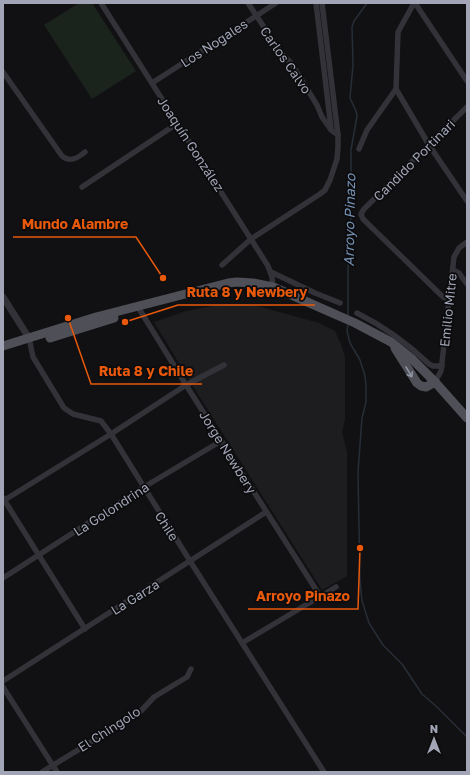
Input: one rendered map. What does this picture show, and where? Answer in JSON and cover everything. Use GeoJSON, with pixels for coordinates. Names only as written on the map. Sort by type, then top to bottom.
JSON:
{"type":"FeatureCollection","features":[{"type":"Feature","properties":{"kind":"main road"},"geometry":{"type":"LineString","coordinates":[[3,353],[29,341],[96,317],[212,287],[237,282],[253,282],[273,287],[391,342],[435,382],[467,418]]}},
{"type":"Feature","properties":{"kind":"main road"},"geometry":{"type":"LineString","coordinates":[[3,346],[29,341]]}},
{"type":"Feature","properties":{"kind":"main road"},"geometry":{"type":"LineString","coordinates":[[391,342],[417,383],[426,387],[435,382]]}},
{"type":"Feature","properties":{"kind":"street","name":"Joaquín González"},"geometry":{"type":"LineString","coordinates":[[101,3],[251,239],[270,272],[273,280],[273,287]]}},
{"type":"Feature","properties":{"kind":"street","name":"Carlos Calvo"},"geometry":{"type":"LineString","coordinates":[[248,3],[281,53],[291,63],[317,105],[322,117],[331,130],[338,135]]}},
{"type":"Feature","properties":{"kind":"street","name":"Los Nogales"},"geometry":{"type":"LineString","coordinates":[[152,83],[276,3]]}},
{"type":"Feature","properties":{"kind":"street"},"geometry":{"type":"LineString","coordinates":[[316,3],[331,130]]}},
{"type":"Feature","properties":{"kind":"street"},"geometry":{"type":"LineString","coordinates":[[222,266],[251,239],[325,190],[330,180],[337,158],[338,135],[322,3]]}},
{"type":"Feature","properties":{"kind":"street"},"geometry":{"type":"LineString","coordinates":[[467,81],[415,3],[398,32],[396,89],[429,144],[467,201]]}},
{"type":"Feature","properties":{"kind":"street"},"geometry":{"type":"LineString","coordinates":[[3,72],[62,156],[69,160],[74,159],[85,152]]}},
{"type":"Feature","properties":{"kind":"street"},"geometry":{"type":"LineString","coordinates":[[359,149],[366,130],[396,89]]}},
{"type":"Feature","properties":{"kind":"street","name":"Candido Portinari"},"geometry":{"type":"LineString","coordinates":[[450,300],[442,296],[404,260],[363,219],[361,214],[364,209],[467,107]]}},
{"type":"Feature","properties":{"kind":"street"},"geometry":{"type":"LineString","coordinates":[[82,187],[178,123]]}},
{"type":"Feature","properties":{"kind":"street","name":"Emilio Mitre"},"geometry":{"type":"LineString","coordinates":[[435,382],[440,376],[442,366],[454,257],[456,251],[467,242]]}},
{"type":"Feature","properties":{"kind":"street"},"geometry":{"type":"LineString","coordinates":[[453,270],[459,273],[467,284]]}},
{"type":"Feature","properties":{"kind":"street"},"geometry":{"type":"LineString","coordinates":[[270,272],[315,293],[340,302]]}},
{"type":"Feature","properties":{"kind":"street","name":"Chile"},"geometry":{"type":"LineString","coordinates":[[3,297],[29,341],[33,357],[64,408],[73,414],[101,421],[111,434],[324,772]]}},
{"type":"Feature","properties":{"kind":"street","name":"Jorge Newbery"},"geometry":{"type":"LineString","coordinates":[[138,306],[220,441],[320,596]]}},
{"type":"Feature","properties":{"kind":"street"},"geometry":{"type":"LineString","coordinates":[[357,313],[380,324],[397,336],[429,364],[433,366],[442,366]]}},
{"type":"Feature","properties":{"kind":"street"},"geometry":{"type":"LineString","coordinates":[[85,629],[3,499],[111,434],[186,385],[224,365]]}},
{"type":"Feature","properties":{"kind":"street","name":"La Golondrina"},"geometry":{"type":"LineString","coordinates":[[3,578],[144,487],[220,441]]}},
{"type":"Feature","properties":{"kind":"street","name":"La Garza"},"geometry":{"type":"LineString","coordinates":[[3,681],[266,512]]}},
{"type":"Feature","properties":{"kind":"street"},"geometry":{"type":"LineString","coordinates":[[242,644],[336,587]]}},
{"type":"Feature","properties":{"kind":"street","name":"El Chingolo"},"geometry":{"type":"LineString","coordinates":[[42,772],[140,712],[154,697],[187,677],[191,669]]}},
{"type":"Feature","properties":{"kind":"street"},"geometry":{"type":"LineString","coordinates":[[3,687],[57,772]]}},
{"type":"Feature","properties":{"kind":"shaded area"},"geometry":{"type":"Polygon","coordinates":[[[79,3],[92,3],[136,71],[92,99],[44,25],[79,3]]]}},
{"type":"Feature","properties":{"kind":"shaded area"},"geometry":{"type":"Polygon","coordinates":[[[223,304],[250,304],[319,323],[335,331],[341,344],[345,357],[345,420],[342,432],[347,452],[347,576],[322,590],[154,322],[186,311],[223,304]]]}},
{"type":"Feature","properties":{"kind":"waterway","name":"Arroyo Pinazo"},"geometry":{"type":"LineString","coordinates":[[348,316],[348,269],[351,223],[351,150],[357,116],[350,98],[353,65],[352,27],[354,21],[367,3]]}},
{"type":"Feature","properties":{"kind":"waterway","name":"Arroyo Pinazo"},"geometry":{"type":"LineString","coordinates":[[348,324],[347,331],[350,343],[360,360],[365,376],[366,386],[366,402],[362,418],[358,472],[360,581],[362,601],[369,623],[383,645],[402,664],[422,694],[467,737]]}},
{"type":"Feature","properties":{"kind":"place","name":"Mundo Alambre"},"geometry":{"type":"Point","coordinates":[163,278]}},
{"type":"Feature","properties":{"kind":"place","name":"Ruta 8 y Chile"},"geometry":{"type":"Point","coordinates":[68,318]}},
{"type":"Feature","properties":{"kind":"place","name":"Ruta 8 y Newbery"},"geometry":{"type":"Point","coordinates":[125,322]}},
{"type":"Feature","properties":{"kind":"place","name":"Arroyo Pinazo"},"geometry":{"type":"Point","coordinates":[360,548]}}]}
